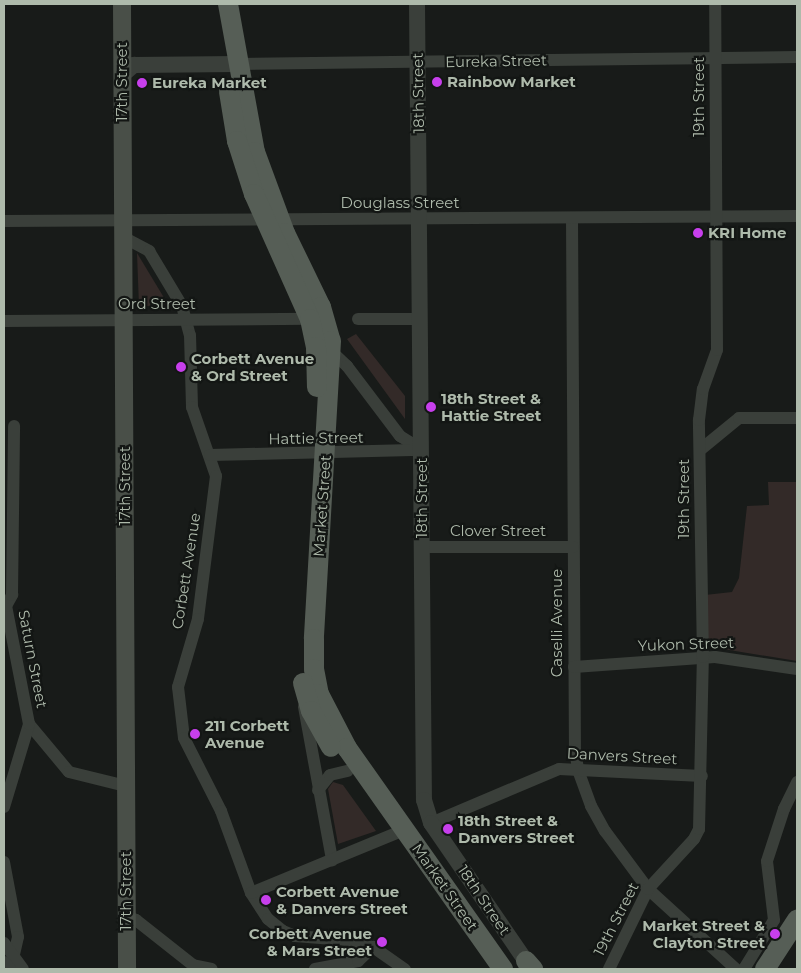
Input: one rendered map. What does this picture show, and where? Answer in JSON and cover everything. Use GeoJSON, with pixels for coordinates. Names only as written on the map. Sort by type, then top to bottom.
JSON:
{"type":"FeatureCollection","features":[{"type":"Feature","properties":{"kind":"main road","name":"17th Street"},"geometry":{"type":"LineString","coordinates":[[122,4],[126,65],[123,320],[127,969]]}},
{"type":"Feature","properties":{"kind":"main road","name":"Market Street"},"geometry":{"type":"LineString","coordinates":[[216,4],[252,139],[271,220],[310,319],[317,361],[319,454],[314,639],[316,682],[340,737],[488,969]]}},
{"type":"Feature","properties":{"kind":"main road","name":"Market Street"},"geometry":{"type":"LineString","coordinates":[[228,4],[231,64]]}},
{"type":"Feature","properties":{"kind":"main road","name":"Market Street"},"geometry":{"type":"LineString","coordinates":[[271,220],[322,307],[332,352],[319,454],[300,656],[303,685],[316,723],[348,771],[399,832],[503,969]]}},
{"type":"Feature","properties":{"kind":"main road"},"geometry":{"type":"LineString","coordinates":[[764,969],[797,920]]}},
{"type":"Feature","properties":{"kind":"main road"},"geometry":{"type":"LineString","coordinates":[[779,969],[797,942]]}},
{"type":"Feature","properties":{"kind":"street","name":"18th Street"},"geometry":{"type":"LineString","coordinates":[[417,4],[424,800],[431,823],[529,967]]}},
{"type":"Feature","properties":{"kind":"street","name":"19th Street"},"geometry":{"type":"LineString","coordinates":[[609,969],[648,889],[697,833],[702,776],[703,657],[700,450],[703,390],[717,350],[715,4]]}},
{"type":"Feature","properties":{"kind":"street","name":"Eureka Street"},"geometry":{"type":"LineString","coordinates":[[126,65],[797,57]]}},
{"type":"Feature","properties":{"kind":"street","name":"Douglass Street"},"geometry":{"type":"LineString","coordinates":[[4,221],[123,229],[271,220],[797,216]]}},
{"type":"Feature","properties":{"kind":"street","name":"Caselli Avenue"},"geometry":{"type":"LineString","coordinates":[[572,218],[574,666],[578,770],[591,806],[605,831],[648,889],[736,969]]}},
{"type":"Feature","properties":{"kind":"street","name":"Corbett Avenue"},"geometry":{"type":"LineString","coordinates":[[123,229],[149,251],[187,320],[192,407],[216,476],[201,576],[198,619],[180,678],[178,702],[184,738],[221,811],[251,893],[261,910],[283,932],[373,947],[405,969]]}},
{"type":"Feature","properties":{"kind":"street"},"geometry":{"type":"LineString","coordinates":[[358,319],[421,318]]}},
{"type":"Feature","properties":{"kind":"street","name":"Ord Street"},"geometry":{"type":"LineString","coordinates":[[4,321],[310,319]]}},
{"type":"Feature","properties":{"kind":"street"},"geometry":{"type":"LineString","coordinates":[[332,352],[347,366],[400,436],[422,450]]}},
{"type":"Feature","properties":{"kind":"street"},"geometry":{"type":"LineString","coordinates":[[700,450],[739,418],[797,418]]}},
{"type":"Feature","properties":{"kind":"street","name":"Saturn Street"},"geometry":{"type":"LineString","coordinates":[[4,807],[29,724],[5,603],[12,595],[14,426]]}},
{"type":"Feature","properties":{"kind":"street","name":"Hattie Street"},"geometry":{"type":"LineString","coordinates":[[210,455],[319,454],[422,450]]}},
{"type":"Feature","properties":{"kind":"street","name":"Clover Street"},"geometry":{"type":"LineString","coordinates":[[422,547],[573,547]]}},
{"type":"Feature","properties":{"kind":"street","name":"Yukon Street"},"geometry":{"type":"LineString","coordinates":[[574,666],[703,657],[734,658],[797,669]]}},
{"type":"Feature","properties":{"kind":"street"},"geometry":{"type":"LineString","coordinates":[[303,685],[306,726],[332,860]]}},
{"type":"Feature","properties":{"kind":"street"},"geometry":{"type":"LineString","coordinates":[[29,724],[69,772],[126,786]]}},
{"type":"Feature","properties":{"kind":"street","name":"Danvers Street"},"geometry":{"type":"LineString","coordinates":[[431,823],[559,769],[702,776]]}},
{"type":"Feature","properties":{"kind":"street"},"geometry":{"type":"LineString","coordinates":[[318,790],[330,775],[348,771]]}},
{"type":"Feature","properties":{"kind":"street"},"geometry":{"type":"LineString","coordinates":[[744,969],[772,926],[775,914],[767,861],[784,809],[797,782]]}},
{"type":"Feature","properties":{"kind":"street"},"geometry":{"type":"LineString","coordinates":[[251,893],[399,832]]}},
{"type":"Feature","properties":{"kind":"street"},"geometry":{"type":"LineString","coordinates":[[4,862],[18,938],[9,958]]}},
{"type":"Feature","properties":{"kind":"street"},"geometry":{"type":"LineString","coordinates":[[126,916],[141,923],[193,964],[212,969]]}},
{"type":"Feature","properties":{"kind":"street"},"geometry":{"type":"LineString","coordinates":[[4,943],[10,969]]}},
{"type":"Feature","properties":{"kind":"street"},"geometry":{"type":"LineString","coordinates":[[315,969],[358,961],[373,947]]}},
{"type":"Feature","properties":{"kind":"street"},"geometry":{"type":"LineString","coordinates":[[9,958],[23,969]]}},
{"type":"Feature","properties":{"kind":"shaded area"},"geometry":{"type":"Polygon","coordinates":[[[137,253],[169,306],[139,306],[137,253]]]}},
{"type":"Feature","properties":{"kind":"shaded area"},"geometry":{"type":"Polygon","coordinates":[[[356,334],[405,396],[405,419],[347,339],[356,334]]]}},
{"type":"Feature","properties":{"kind":"shaded area"},"geometry":{"type":"Polygon","coordinates":[[[768,482],[797,482],[797,661],[717,648],[706,641],[705,595],[732,592],[739,578],[747,506],[769,505],[768,482]]]}},
{"type":"Feature","properties":{"kind":"shaded area"},"geometry":{"type":"Polygon","coordinates":[[[333,782],[343,785],[376,831],[338,844],[328,789],[333,782]]]}},
{"type":"Feature","properties":{"kind":"place","name":"Rainbow Market"},"geometry":{"type":"Point","coordinates":[437,82]}},
{"type":"Feature","properties":{"kind":"place","name":"Eureka Market"},"geometry":{"type":"Point","coordinates":[142,83]}},
{"type":"Feature","properties":{"kind":"place","name":"KRI Home"},"geometry":{"type":"Point","coordinates":[698,233]}},
{"type":"Feature","properties":{"kind":"place","name":"Corbett Avenue & Ord Street"},"geometry":{"type":"Point","coordinates":[181,367]}},
{"type":"Feature","properties":{"kind":"place","name":"18th Street & Hattie Street"},"geometry":{"type":"Point","coordinates":[431,407]}},
{"type":"Feature","properties":{"kind":"place","name":"211 Corbett Avenue"},"geometry":{"type":"Point","coordinates":[195,734]}},
{"type":"Feature","properties":{"kind":"place","name":"18th Street & Danvers Street"},"geometry":{"type":"Point","coordinates":[448,829]}},
{"type":"Feature","properties":{"kind":"place","name":"Corbett Avenue & Danvers Street"},"geometry":{"type":"Point","coordinates":[266,900]}},
{"type":"Feature","properties":{"kind":"place","name":"Market Street & Clayton Street"},"geometry":{"type":"Point","coordinates":[775,934]}},
{"type":"Feature","properties":{"kind":"place","name":"Corbett Avenue & Mars Street"},"geometry":{"type":"Point","coordinates":[382,942]}}]}
